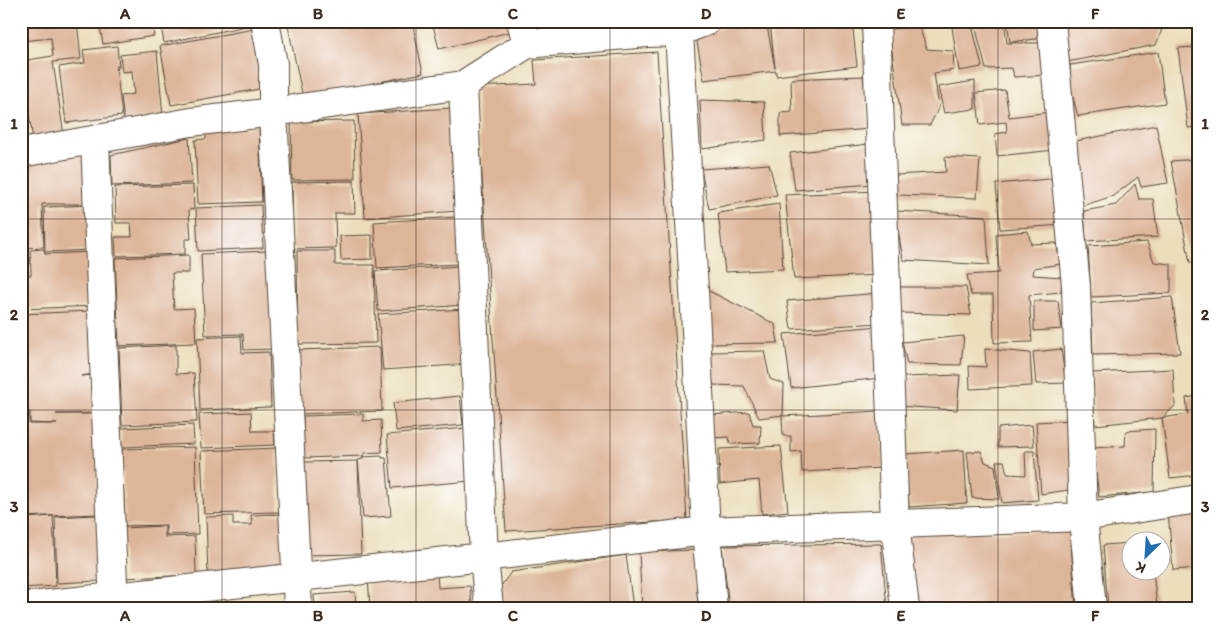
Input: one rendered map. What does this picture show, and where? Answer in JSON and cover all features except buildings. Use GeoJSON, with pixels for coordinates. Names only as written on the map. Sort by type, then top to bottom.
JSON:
{"type":"FeatureCollection","features":[{"type":"Feature","properties":{"kind":"street"},"geometry":{"type":"LineString","coordinates":[[264,21],[273,64],[273,112],[298,608]]}},
{"type":"Feature","properties":{"kind":"street"},"geometry":{"type":"LineString","coordinates":[[21,153],[191,122],[463,85],[524,33],[679,32],[707,21]]}},
{"type":"Feature","properties":{"kind":"street"},"geometry":{"type":"LineString","coordinates":[[876,21],[895,524],[906,608]]}},
{"type":"Feature","properties":{"kind":"street"},"geometry":{"type":"LineString","coordinates":[[1052,21],[1076,286],[1083,517],[1092,608]]}},
{"type":"Feature","properties":{"kind":"street"},"geometry":{"type":"LineString","coordinates":[[679,32],[706,531],[713,608]]}},
{"type":"Feature","properties":{"kind":"street"},"geometry":{"type":"LineString","coordinates":[[463,85],[484,557],[489,608]]}},
{"type":"Feature","properties":{"kind":"street"},"geometry":{"type":"LineString","coordinates":[[95,140],[113,603]]}},
{"type":"Feature","properties":{"kind":"street"},"geometry":{"type":"LineString","coordinates":[[21,607],[113,603],[296,577],[706,531],[1083,517],[1198,499]]}}]}
